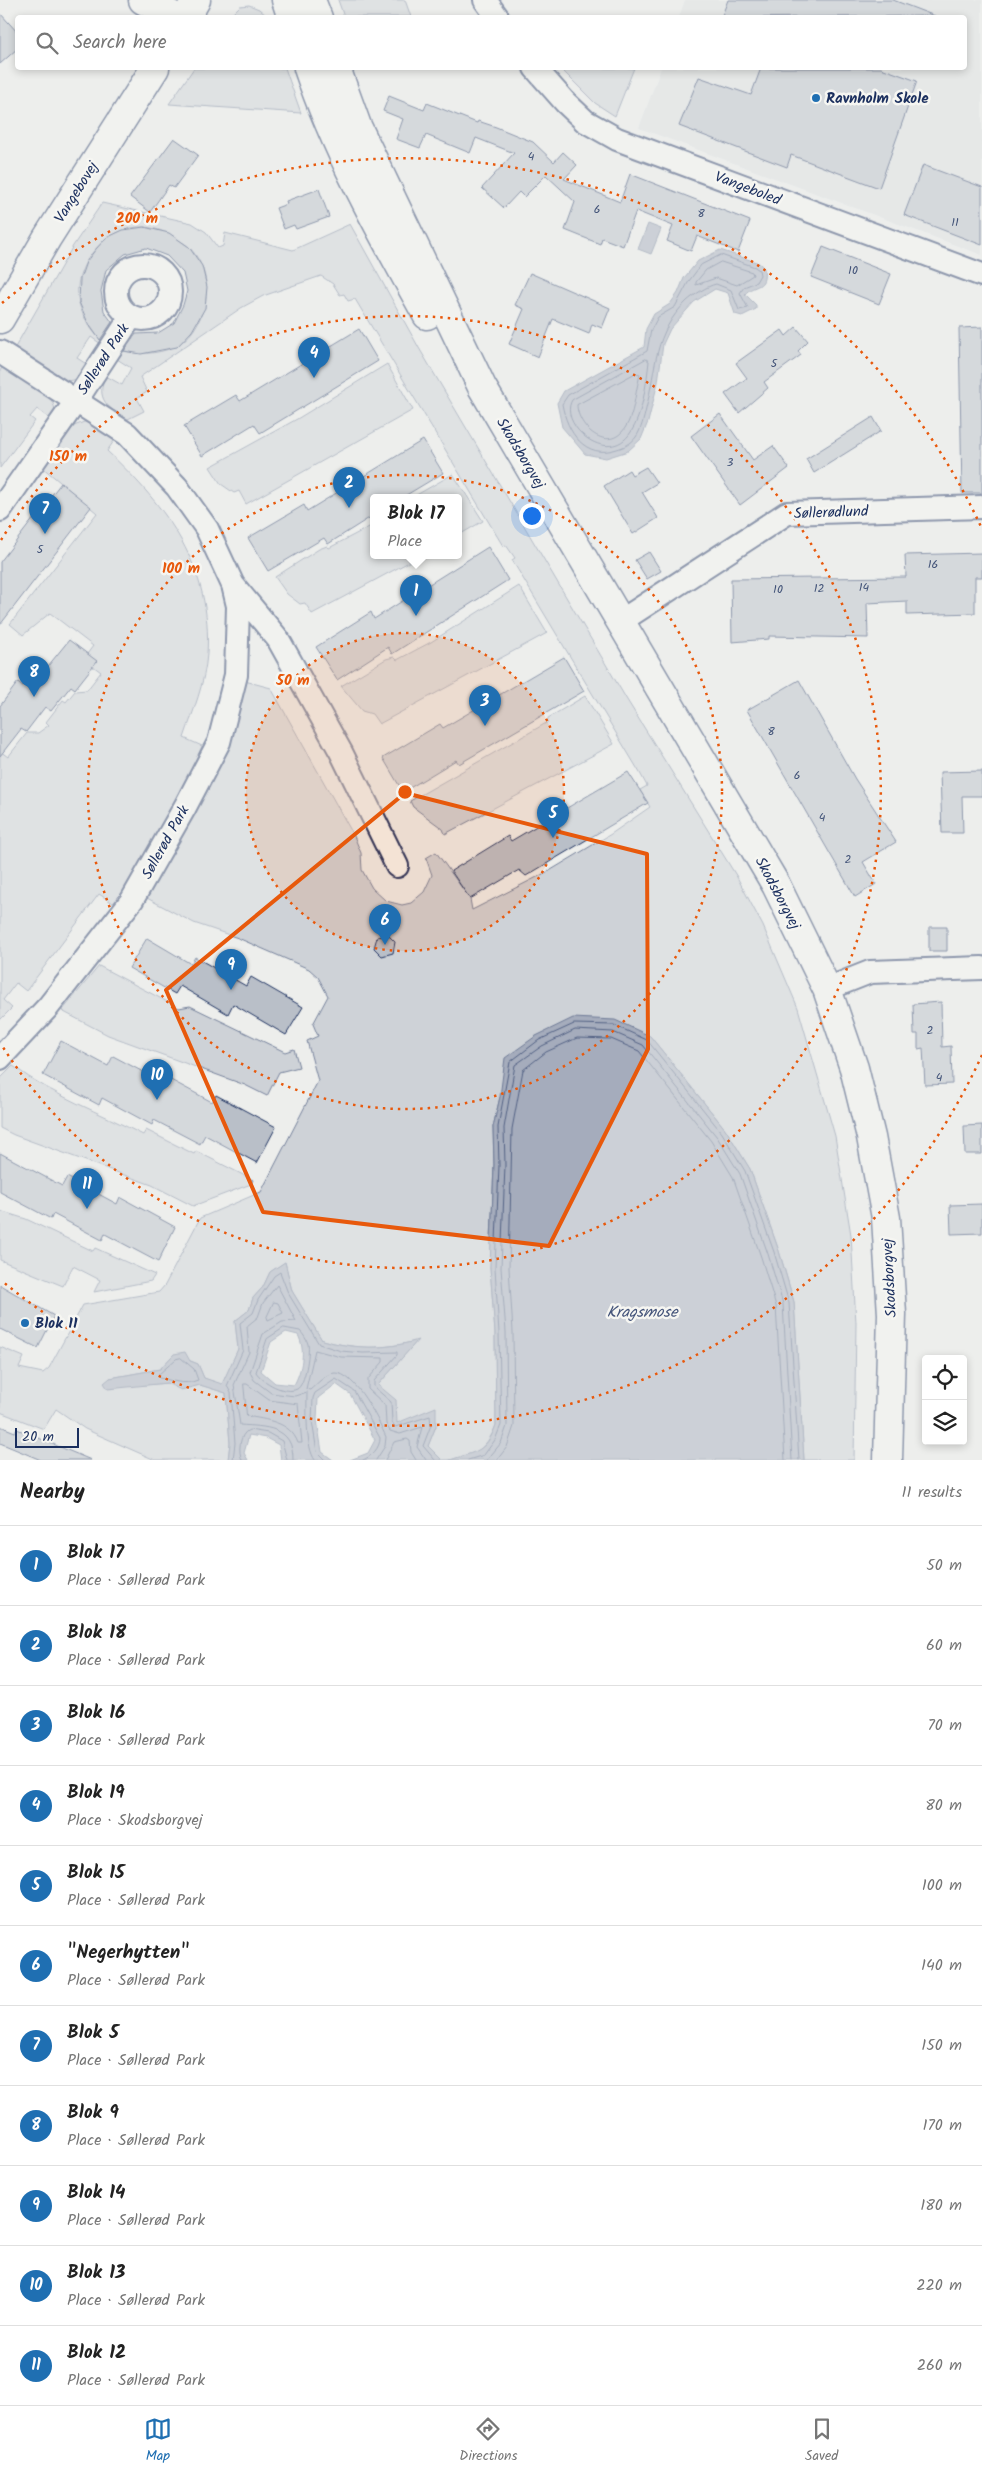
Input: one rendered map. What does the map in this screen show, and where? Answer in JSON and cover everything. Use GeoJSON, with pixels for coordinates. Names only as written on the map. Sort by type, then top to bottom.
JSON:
{"type":"FeatureCollection","features":[{"type":"Feature","properties":{"kind":"street"},"geometry":{"type":"LineString","coordinates":[[143,0],[171,15]]}},
{"type":"Feature","properties":{"kind":"street"},"geometry":{"type":"LineString","coordinates":[[188,15],[196,0]]}},
{"type":"Feature","properties":{"kind":"street"},"geometry":{"type":"LineString","coordinates":[[286,0],[291,15]]}},
{"type":"Feature","properties":{"kind":"street"},"geometry":{"type":"LineString","coordinates":[[312,0],[317,15]]}},
{"type":"Feature","properties":{"kind":"street"},"geometry":{"type":"LineString","coordinates":[[485,0],[496,15]]}},
{"type":"Feature","properties":{"kind":"street","name":"Vangebovej"},"geometry":{"type":"LineString","coordinates":[[0,319],[47,238],[154,70]]}},
{"type":"Feature","properties":{"kind":"street","name":"Skodsborgvej"},"geometry":{"type":"LineString","coordinates":[[309,70],[338,144],[388,243],[447,351],[469,380],[482,387]]}},
{"type":"Feature","properties":{"kind":"street","name":"Skodsborgvej"},"geometry":{"type":"LineString","coordinates":[[337,70],[357,126],[482,387],[776,885],[826,989],[854,1068],[871,1137],[886,1218],[892,1314],[888,1460]]}},
{"type":"Feature","properties":{"kind":"street","name":"Vangeboled"},"geometry":{"type":"LineString","coordinates":[[537,70],[564,102],[585,121],[617,139],[982,275]]}},
{"type":"Feature","properties":{"kind":"street","name":"Søllerød Park"},"geometry":{"type":"LineString","coordinates":[[0,510],[76,401],[131,317]]}},
{"type":"Feature","properties":{"kind":"street","name":"Søllerød Park"},"geometry":{"type":"LineString","coordinates":[[0,352],[127,434],[177,487],[207,529],[233,585],[238,606],[236,675],[219,742],[137,893],[55,999],[0,1058]]}},
{"type":"Feature","properties":{"kind":"street","name":"Søllerødlund"},"geometry":{"type":"LineString","coordinates":[[621,621],[787,513],[982,507]]}},
{"type":"Feature","properties":{"kind":"street","name":"Søllerød Park"},"geometry":{"type":"LineString","coordinates":[[233,585],[278,639],[341,752],[397,866]]}},
{"type":"Feature","properties":{"kind":"street"},"geometry":{"type":"LineString","coordinates":[[826,989],[870,972],[982,968]]}},
{"type":"Feature","properties":{"kind":"highlighted area"},"geometry":{"type":"Polygon","coordinates":[[[405,793],[647,854],[648,1049],[549,1246],[263,1212],[166,990],[405,793]]]}},
{"type":"Feature","properties":{"kind":"shaded area"},"geometry":{"type":"Polygon","coordinates":[[[338,0],[405,0],[410,15],[343,15],[338,0]]]}},
{"type":"Feature","properties":{"kind":"shaded area","name":"Ravnholm Skole"},"geometry":{"type":"Polygon","coordinates":[[[685,0],[982,0],[982,255],[639,128],[660,70],[967,70],[967,15],[680,15],[685,0]]]}},
{"type":"Feature","properties":{"kind":"shaded area"},"geometry":{"type":"Polygon","coordinates":[[[249,5],[259,9],[266,15],[231,15],[240,6],[249,5]]]}},
{"type":"Feature","properties":{"kind":"shaded area"},"geometry":{"type":"Polygon","coordinates":[[[193,70],[286,70],[301,113],[169,104],[193,70]]]}},
{"type":"Feature","properties":{"kind":"shaded area"},"geometry":{"type":"Polygon","coordinates":[[[562,70],[633,70],[615,116],[595,103],[562,70]]]}},
{"type":"Feature","properties":{"kind":"shaded area"},"geometry":{"type":"Polygon","coordinates":[[[102,203],[192,223],[206,232],[218,248],[223,246],[225,233],[293,250],[350,224],[419,348],[627,700],[737,877],[763,926],[798,1008],[835,1136],[851,1235],[856,1323],[854,1460],[804,1460],[794,1302],[779,1251],[750,1169],[726,1130],[650,1036],[500,1097],[493,1127],[494,1165],[490,1267],[495,1333],[496,1425],[482,1448],[476,1452],[461,1458],[442,1460],[428,1446],[436,1426],[397,1423],[378,1385],[417,1341],[392,1346],[359,1347],[322,1340],[292,1291],[285,1262],[270,1272],[263,1287],[253,1298],[249,1310],[235,1321],[238,1349],[222,1385],[204,1378],[198,1364],[174,1354],[160,1369],[110,1378],[143,1385],[167,1383],[181,1389],[200,1385],[226,1393],[230,1443],[228,1460],[155,1460],[85,1429],[56,1409],[44,1429],[0,1412],[0,1347],[24,1357],[19,1368],[43,1373],[49,1368],[83,1305],[159,1292],[165,1285],[200,1218],[261,1192],[318,1081],[307,1041],[318,1036],[313,1024],[328,996],[318,977],[309,969],[238,938],[194,923],[145,897],[168,861],[193,811],[241,680],[271,688],[354,836],[361,853],[362,870],[372,888],[386,901],[402,905],[411,903],[424,892],[432,875],[426,858],[436,852],[470,899],[472,910],[551,870],[611,834],[650,807],[640,790],[647,786],[640,773],[512,560],[515,558],[506,545],[503,546],[355,299],[348,301],[344,294],[340,295],[333,284],[321,276],[263,296],[241,308],[140,377],[147,392],[137,398],[144,411],[128,419],[115,412],[105,402],[102,391],[106,376],[122,385],[131,368],[117,359],[123,351],[154,353],[167,350],[189,336],[203,311],[206,294],[206,281],[202,267],[195,254],[185,244],[171,235],[155,229],[144,227],[130,228],[105,240],[94,250],[80,275],[78,289],[81,309],[88,324],[103,342],[101,344],[91,337],[77,358],[91,367],[80,379],[66,381],[13,351],[73,246],[102,203]]]}},
{"type":"Feature","properties":{"kind":"shaded area"},"geometry":{"type":"Polygon","coordinates":[[[387,364],[413,410],[246,504],[239,491],[234,493],[221,484],[210,467],[297,419],[387,364]]]}},
{"type":"Feature","properties":{"kind":"shaded area"},"geometry":{"type":"Polygon","coordinates":[[[2,367],[39,388],[53,403],[55,412],[54,422],[37,409],[30,417],[35,421],[0,468],[0,371],[2,367]]]}},
{"type":"Feature","properties":{"kind":"shaded area"},"geometry":{"type":"Polygon","coordinates":[[[84,422],[94,422],[113,435],[114,441],[107,451],[149,494],[167,517],[182,541],[194,567],[202,594],[207,623],[207,654],[201,686],[184,738],[202,746],[183,789],[116,905],[99,894],[26,991],[16,983],[3,1000],[12,1008],[0,1020],[0,751],[8,757],[27,733],[38,733],[49,725],[46,722],[63,700],[66,702],[75,691],[87,690],[101,672],[93,666],[87,654],[93,646],[50,613],[23,635],[10,624],[97,513],[42,467],[74,426],[84,422]]]}},
{"type":"Feature","properties":{"kind":"shaded area"},"geometry":{"type":"Polygon","coordinates":[[[453,474],[483,521],[462,533],[462,494],[418,494],[453,474]]]}},
{"type":"Feature","properties":{"kind":"shaded area"},"geometry":{"type":"Polygon","coordinates":[[[370,527],[370,559],[415,559],[312,614],[305,603],[300,604],[287,594],[275,577],[319,549],[327,546],[329,548],[370,527]]]}},
{"type":"Feature","properties":{"kind":"shaded area"},"geometry":{"type":"Polygon","coordinates":[[[519,586],[547,633],[379,724],[372,714],[362,711],[341,686],[386,659],[394,657],[397,660],[431,642],[519,586]]]}},
{"type":"Feature","properties":{"kind":"shaded area"},"geometry":{"type":"Polygon","coordinates":[[[585,696],[614,744],[445,834],[443,829],[413,807],[410,801],[548,722],[548,718],[585,696]]]}},
{"type":"Feature","properties":{"kind":"shaded area"},"geometry":{"type":"Polygon","coordinates":[[[99,966],[179,1008],[190,1006],[285,1052],[294,1049],[299,1067],[279,1072],[267,1096],[245,1085],[108,1035],[62,1011],[99,966]]]}},
{"type":"Feature","properties":{"kind":"shaded area"},"geometry":{"type":"Polygon","coordinates":[[[13,1066],[60,1095],[143,1135],[146,1130],[194,1154],[196,1151],[253,1180],[251,1184],[193,1206],[152,1185],[14,1135],[0,1128],[0,1079],[13,1066]]]}},
{"type":"Feature","properties":{"kind":"shaded area"},"geometry":{"type":"Polygon","coordinates":[[[0,1211],[26,1219],[93,1251],[95,1248],[155,1275],[151,1281],[94,1292],[100,1280],[73,1266],[63,1286],[0,1260],[0,1211]]]}},
{"type":"Feature","properties":{"kind":"water"},"geometry":{"type":"Polygon","coordinates":[[[648,224],[661,229],[651,254],[638,249],[648,224]]]}},
{"type":"Feature","properties":{"kind":"water"},"geometry":{"type":"Polygon","coordinates":[[[720,250],[759,263],[764,268],[764,280],[762,283],[745,294],[756,305],[756,309],[742,316],[735,314],[728,293],[715,289],[694,302],[670,329],[663,344],[658,382],[648,422],[641,439],[628,451],[606,458],[585,454],[562,427],[557,403],[564,391],[644,347],[646,329],[654,314],[670,304],[678,293],[684,278],[698,261],[720,250]]]}},
{"type":"Feature","properties":{"kind":"water","name":"Kragsmose"},"geometry":{"type":"Polygon","coordinates":[[[573,1018],[615,1020],[650,1036],[726,1130],[750,1169],[779,1251],[794,1302],[804,1460],[450,1460],[479,1450],[488,1441],[496,1425],[495,1333],[490,1267],[494,1165],[493,1127],[500,1097],[505,1058],[536,1036],[573,1018]]]}},
{"type":"Feature","properties":{"kind":"water"},"geometry":{"type":"Polygon","coordinates":[[[285,1262],[292,1291],[322,1340],[358,1347],[382,1347],[418,1340],[378,1385],[396,1400],[397,1423],[436,1407],[436,1426],[428,1446],[442,1460],[350,1460],[368,1453],[375,1440],[350,1394],[336,1384],[318,1398],[317,1420],[322,1452],[333,1460],[281,1460],[279,1445],[266,1438],[249,1435],[244,1453],[248,1460],[228,1460],[230,1443],[226,1393],[200,1385],[181,1390],[167,1383],[108,1389],[104,1383],[110,1378],[160,1369],[174,1354],[185,1352],[190,1361],[198,1364],[204,1378],[222,1384],[238,1349],[235,1321],[249,1310],[253,1298],[263,1287],[270,1272],[285,1262]],[[286,1332],[271,1342],[261,1371],[275,1383],[294,1385],[302,1360],[302,1347],[298,1335],[286,1332]]]}},
{"type":"Feature","properties":{"kind":"building"},"geometry":{"type":"Polygon","coordinates":[[[728,0],[893,0],[932,15],[722,15],[728,0]]]}},
{"type":"Feature","properties":{"kind":"building"},"geometry":{"type":"Polygon","coordinates":[[[0,13],[15,30],[15,51],[0,64],[0,13]]]}},
{"type":"Feature","properties":{"kind":"building"},"geometry":{"type":"Polygon","coordinates":[[[760,70],[887,70],[917,81],[879,188],[791,155],[787,167],[679,126],[699,77],[751,95],[760,70]]]}},
{"type":"Feature","properties":{"kind":"building"},"geometry":{"type":"Polygon","coordinates":[[[389,96],[424,110],[427,103],[477,123],[478,121],[496,127],[533,142],[554,162],[563,152],[577,165],[564,179],[620,202],[630,174],[750,221],[738,252],[697,236],[691,251],[667,241],[673,226],[636,211],[623,246],[602,238],[600,244],[565,230],[575,202],[546,175],[524,197],[519,192],[504,208],[482,188],[514,153],[476,138],[470,153],[426,135],[420,148],[396,139],[403,119],[383,111],[389,96]]]}},
{"type":"Feature","properties":{"kind":"building"},"geometry":{"type":"Polygon","coordinates":[[[174,138],[198,155],[174,188],[169,185],[150,212],[130,197],[174,138]]]}},
{"type":"Feature","properties":{"kind":"building"},"geometry":{"type":"Polygon","coordinates":[[[923,165],[982,187],[982,245],[904,215],[923,165]]]}},
{"type":"Feature","properties":{"kind":"building"},"geometry":{"type":"Polygon","coordinates":[[[319,189],[329,217],[296,229],[294,225],[284,229],[276,208],[287,204],[286,201],[319,189]]]}},
{"type":"Feature","properties":{"kind":"building"},"geometry":{"type":"Polygon","coordinates":[[[144,227],[169,233],[189,247],[202,266],[207,287],[205,308],[192,331],[177,347],[141,354],[124,351],[136,334],[158,333],[174,323],[183,305],[187,291],[183,273],[167,256],[146,248],[125,254],[106,270],[101,291],[104,311],[112,322],[100,340],[88,323],[79,302],[80,279],[86,262],[96,249],[106,238],[123,230],[144,227]]]}},
{"type":"Feature","properties":{"kind":"building"},"geometry":{"type":"Polygon","coordinates":[[[823,247],[891,274],[879,304],[811,277],[823,247]]]}},
{"type":"Feature","properties":{"kind":"building"},"geometry":{"type":"Polygon","coordinates":[[[530,273],[610,308],[602,328],[592,324],[589,334],[553,319],[538,357],[509,344],[524,309],[515,305],[530,273]]]}},
{"type":"Feature","properties":{"kind":"building"},"geometry":{"type":"Polygon","coordinates":[[[796,327],[808,341],[798,351],[801,355],[764,382],[768,388],[739,413],[725,394],[747,378],[736,363],[782,330],[786,336],[796,327]]]}},
{"type":"Feature","properties":{"kind":"building"},"geometry":{"type":"Polygon","coordinates":[[[982,327],[982,493],[962,493],[959,328],[982,327]]]}},
{"type":"Feature","properties":{"kind":"building"},"geometry":{"type":"Polygon","coordinates":[[[359,329],[378,361],[260,433],[254,424],[202,456],[184,426],[236,395],[240,401],[359,329]]]}},
{"type":"Feature","properties":{"kind":"building"},"geometry":{"type":"Polygon","coordinates":[[[720,414],[753,460],[773,446],[789,468],[740,505],[691,436],[720,414]]]}},
{"type":"Feature","properties":{"kind":"building"},"geometry":{"type":"Polygon","coordinates":[[[873,417],[881,431],[814,473],[806,459],[873,417]]]}},
{"type":"Feature","properties":{"kind":"building"},"geometry":{"type":"Polygon","coordinates":[[[423,440],[443,473],[408,494],[370,494],[370,518],[328,544],[324,538],[268,571],[248,538],[304,505],[307,511],[423,440]]]}},
{"type":"Feature","properties":{"kind":"building"},"geometry":{"type":"Polygon","coordinates":[[[646,467],[657,483],[642,492],[658,518],[633,534],[604,486],[629,470],[632,475],[646,467]]]}},
{"type":"Feature","properties":{"kind":"building"},"geometry":{"type":"Polygon","coordinates":[[[61,483],[91,507],[0,625],[0,562],[61,483]]]}},
{"type":"Feature","properties":{"kind":"building"},"geometry":{"type":"Polygon","coordinates":[[[488,547],[508,580],[392,654],[388,647],[337,680],[316,647],[371,612],[374,619],[488,547]]]}},
{"type":"Feature","properties":{"kind":"building"},"geometry":{"type":"Polygon","coordinates":[[[649,552],[661,571],[647,579],[635,560],[649,552]]]}},
{"type":"Feature","properties":{"kind":"building"},"geometry":{"type":"Polygon","coordinates":[[[982,553],[982,577],[975,577],[975,613],[907,615],[907,601],[867,603],[868,638],[769,636],[769,639],[732,642],[731,579],[906,577],[905,555],[982,553]]]}},
{"type":"Feature","properties":{"kind":"building"},"geometry":{"type":"Polygon","coordinates":[[[69,640],[97,661],[75,689],[71,686],[51,711],[45,707],[26,732],[21,729],[0,756],[0,706],[18,682],[23,686],[43,661],[48,666],[69,640]]]}},
{"type":"Feature","properties":{"kind":"building"},"geometry":{"type":"Polygon","coordinates":[[[564,657],[584,691],[459,764],[456,760],[403,792],[383,758],[440,724],[443,728],[564,657]]]}},
{"type":"Feature","properties":{"kind":"building"},"geometry":{"type":"Polygon","coordinates":[[[799,680],[855,779],[896,842],[863,862],[876,884],[855,897],[747,710],[799,680]]]}},
{"type":"Feature","properties":{"kind":"building"},"geometry":{"type":"Polygon","coordinates":[[[982,771],[982,796],[962,796],[963,833],[942,833],[940,772],[982,771]]]}},
{"type":"Feature","properties":{"kind":"building"},"geometry":{"type":"Polygon","coordinates":[[[628,772],[648,803],[526,876],[519,870],[470,899],[451,871],[508,836],[511,841],[628,772]]]}},
{"type":"Feature","properties":{"kind":"building"},"geometry":{"type":"Polygon","coordinates":[[[929,927],[947,927],[947,951],[929,951],[929,927]]]}},
{"type":"Feature","properties":{"kind":"building"},"geometry":{"type":"Polygon","coordinates":[[[388,935],[395,942],[393,953],[382,956],[374,948],[377,937],[388,935]]]}},
{"type":"Feature","properties":{"kind":"building"},"geometry":{"type":"Polygon","coordinates":[[[147,938],[191,964],[195,957],[246,986],[251,977],[303,1007],[286,1035],[233,1004],[228,1014],[180,986],[175,994],[129,968],[147,938]]]}},
{"type":"Feature","properties":{"kind":"building"},"geometry":{"type":"Polygon","coordinates":[[[941,1002],[942,1047],[951,1046],[952,1084],[925,1085],[923,1048],[918,1049],[918,1034],[914,1034],[913,1004],[941,1002]]]}},
{"type":"Feature","properties":{"kind":"building"},"geometry":{"type":"Polygon","coordinates":[[[61,1041],[108,1066],[113,1056],[164,1083],[167,1078],[212,1102],[216,1095],[276,1127],[257,1163],[205,1135],[200,1144],[154,1120],[152,1125],[102,1098],[99,1105],[43,1075],[61,1041]]]}},
{"type":"Feature","properties":{"kind":"building"},"geometry":{"type":"Polygon","coordinates":[[[982,1125],[982,1154],[965,1154],[964,1126],[982,1125]]]}},
{"type":"Feature","properties":{"kind":"building"},"geometry":{"type":"Polygon","coordinates":[[[0,1153],[62,1186],[67,1177],[117,1204],[120,1197],[175,1227],[158,1262],[105,1234],[102,1240],[53,1214],[51,1219],[0,1192],[0,1153]]]}},
{"type":"Feature","properties":{"kind":"building"},"geometry":{"type":"Polygon","coordinates":[[[982,1204],[982,1233],[951,1234],[950,1205],[982,1204]]]}},
{"type":"Feature","properties":{"kind":"building","name":"Blok 11"},"geometry":{"type":"Polygon","coordinates":[[[0,1285],[54,1316],[38,1348],[0,1329],[0,1285]]]}},
{"type":"Feature","properties":{"kind":"building"},"geometry":{"type":"Polygon","coordinates":[[[0,1426],[15,1432],[17,1429],[91,1460],[41,1460],[0,1443],[0,1426]]]}},
{"type":"Feature","properties":{"kind":"place","name":"Ravnholm Skole"},"geometry":{"type":"Point","coordinates":[816,98]}},
{"type":"Feature","properties":{"kind":"place","name":"Blok 19"},"geometry":{"type":"Point","coordinates":[314,378]}},
{"type":"Feature","properties":{"kind":"place","name":"Blok 18"},"geometry":{"type":"Point","coordinates":[349,508]}},
{"type":"Feature","properties":{"kind":"place","name":"Blok 5"},"geometry":{"type":"Point","coordinates":[45,534]}},
{"type":"Feature","properties":{"kind":"place","name":"Blok 17"},"geometry":{"type":"Point","coordinates":[416,616]}},
{"type":"Feature","properties":{"kind":"place","name":"Blok 9"},"geometry":{"type":"Point","coordinates":[34,697]}},
{"type":"Feature","properties":{"kind":"place","name":"Blok 16"},"geometry":{"type":"Point","coordinates":[485,726]}},
{"type":"Feature","properties":{"kind":"place","name":"Blok 15"},"geometry":{"type":"Point","coordinates":[553,838]}},
{"type":"Feature","properties":{"kind":"place","name":"\"Negerhytten\""},"geometry":{"type":"Point","coordinates":[385,945]}},
{"type":"Feature","properties":{"kind":"place","name":"Blok 14"},"geometry":{"type":"Point","coordinates":[231,990]}},
{"type":"Feature","properties":{"kind":"place","name":"Blok 13"},"geometry":{"type":"Point","coordinates":[157,1100]}},
{"type":"Feature","properties":{"kind":"place","name":"Blok 12"},"geometry":{"type":"Point","coordinates":[87,1209]}},
{"type":"Feature","properties":{"kind":"place","name":"Blok 11"},"geometry":{"type":"Point","coordinates":[25,1323]}}]}
